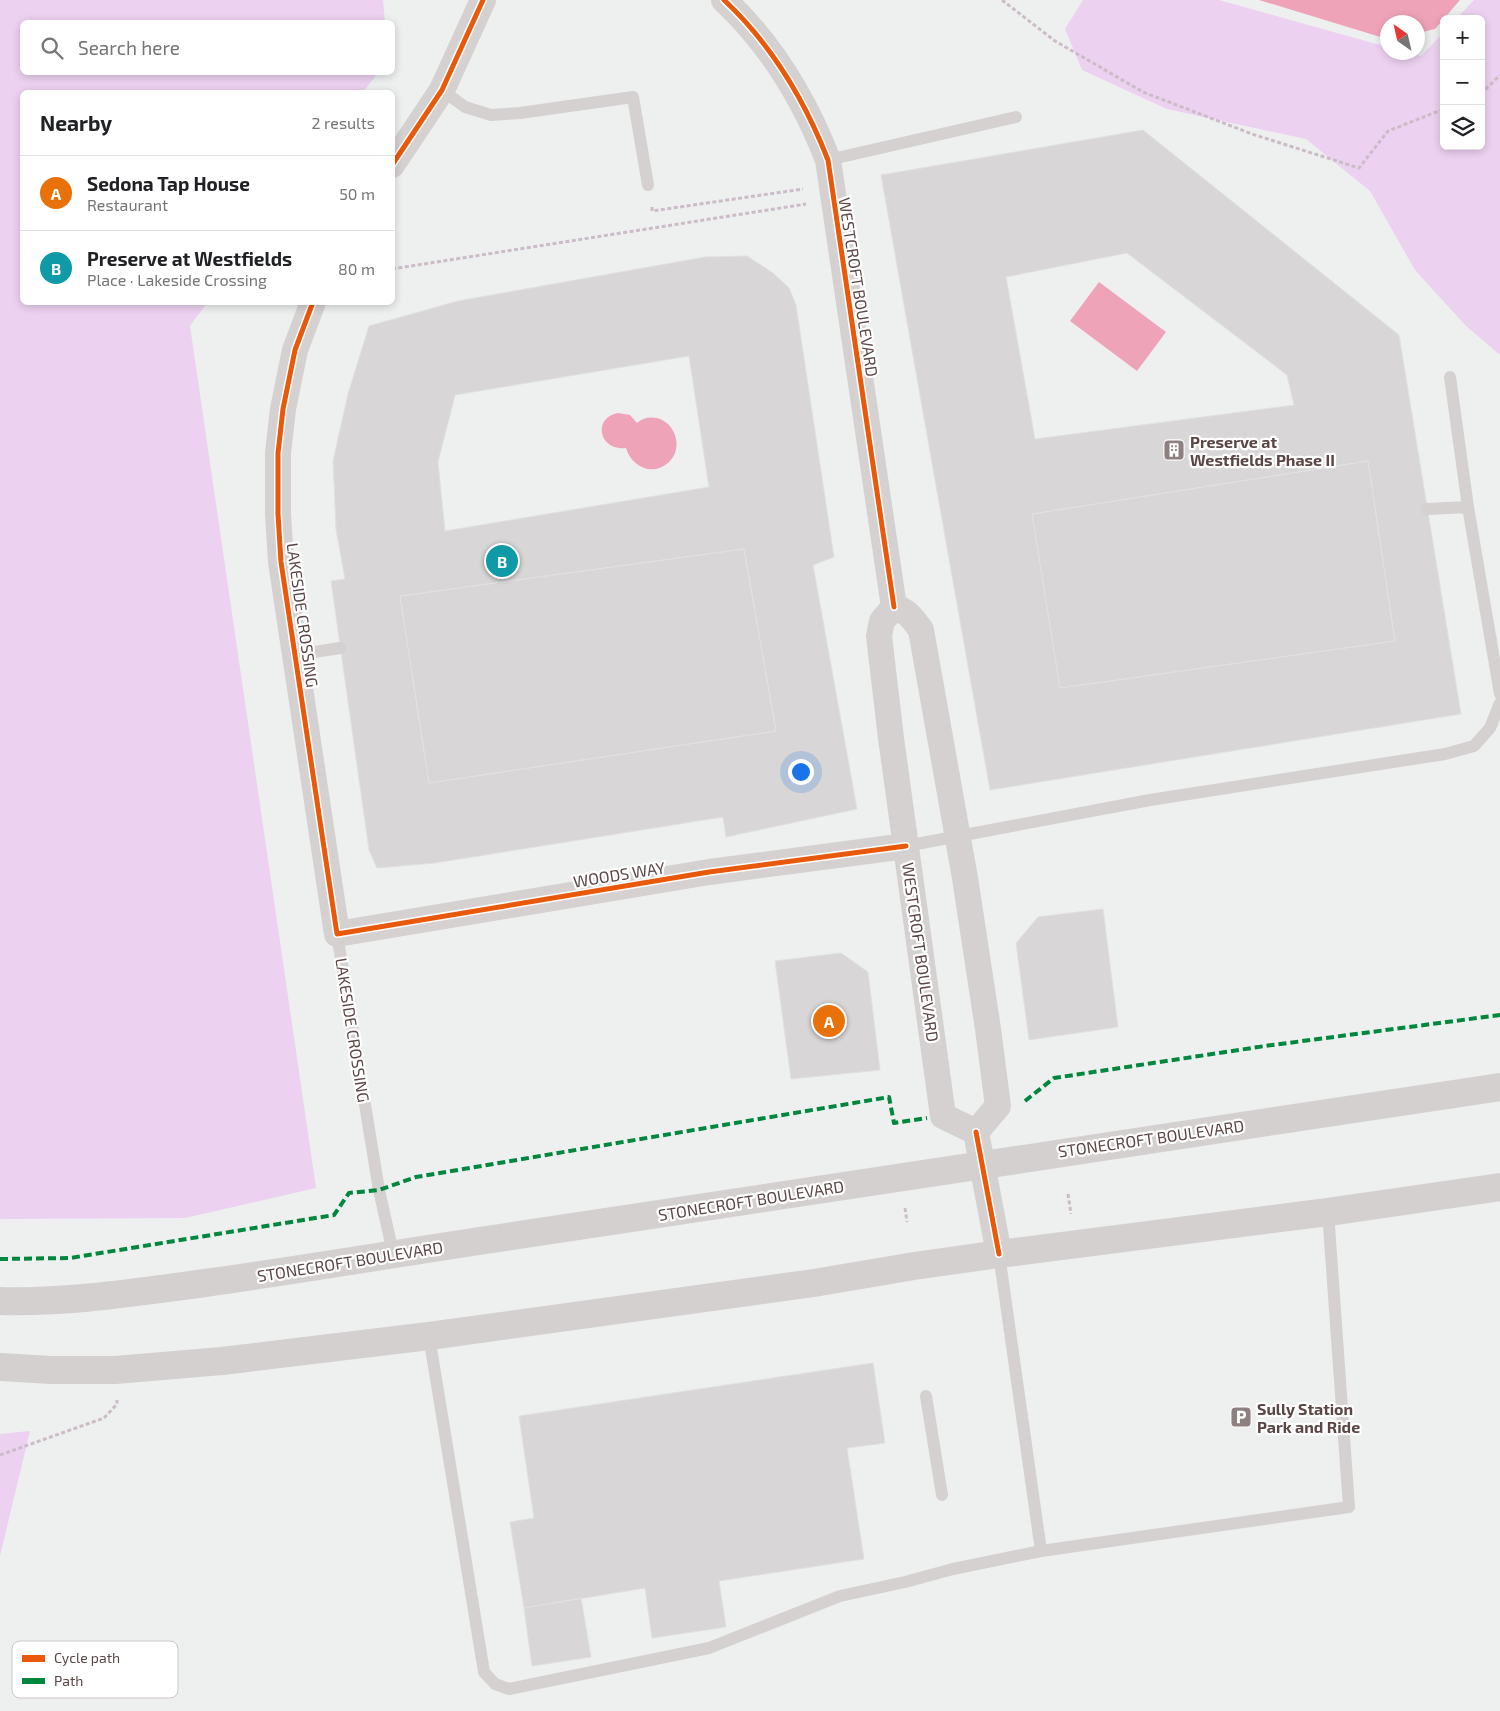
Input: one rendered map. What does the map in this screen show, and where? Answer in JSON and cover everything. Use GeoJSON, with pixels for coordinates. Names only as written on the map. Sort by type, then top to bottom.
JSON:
{"type":"FeatureCollection","features":[{"type":"Feature","properties":{"kind":"main road","name":"STONECROFT BOULEVARD"},"geometry":{"type":"LineString","coordinates":[[0,1301],[110,1296],[275,1273],[982,1164],[1500,1087]]}},
{"type":"Feature","properties":{"kind":"main road"},"geometry":{"type":"LineString","coordinates":[[0,1367],[51,1370],[115,1370],[222,1361],[429,1336],[814,1283],[999,1254],[1328,1212],[1500,1187]]}},
{"type":"Feature","properties":{"kind":"street"},"geometry":{"type":"LineString","coordinates":[[395,160],[442,90],[483,0]]}},
{"type":"Feature","properties":{"kind":"street","name":"WESTCROFT BOULEVARD"},"geometry":{"type":"LineString","coordinates":[[724,0],[758,37],[799,96],[815,127],[831,182],[894,607],[882,621],[879,636],[943,1116],[976,1132]]}},
{"type":"Feature","properties":{"kind":"street","name":"LAKESIDE CROSSING"},"geometry":{"type":"LineString","coordinates":[[312,305],[295,350],[283,409],[278,453],[278,514],[282,562],[295,655],[337,934]]}},
{"type":"Feature","properties":{"kind":"street"},"geometry":{"type":"LineString","coordinates":[[894,607],[902,609],[921,630],[987,1020],[998,1106],[976,1132],[999,1254]]}},
{"type":"Feature","properties":{"kind":"street","name":"WOODS WAY"},"geometry":{"type":"LineString","coordinates":[[337,934],[709,872],[906,846]]}},
{"type":"Feature","properties":{"kind":"lane"},"geometry":{"type":"LineString","coordinates":[[442,90],[465,107],[491,115],[520,113],[633,97],[648,184]]}},
{"type":"Feature","properties":{"kind":"lane"},"geometry":{"type":"LineString","coordinates":[[831,182],[1016,118]]}},
{"type":"Feature","properties":{"kind":"lane"},"geometry":{"type":"LineString","coordinates":[[1450,377],[1468,507],[1500,694]]}},
{"type":"Feature","properties":{"kind":"lane"},"geometry":{"type":"LineString","coordinates":[[1427,509],[1468,507]]}},
{"type":"Feature","properties":{"kind":"lane"},"geometry":{"type":"LineString","coordinates":[[295,655],[340,648]]}},
{"type":"Feature","properties":{"kind":"lane"},"geometry":{"type":"LineString","coordinates":[[906,846],[1150,800],[1445,754],[1474,746],[1490,728],[1500,703]]}},
{"type":"Feature","properties":{"kind":"lane","name":"LAKESIDE CROSSING"},"geometry":{"type":"LineString","coordinates":[[337,934],[380,1190],[393,1254]]}},
{"type":"Feature","properties":{"kind":"lane"},"geometry":{"type":"LineString","coordinates":[[429,1336],[484,1672],[495,1684],[509,1688],[709,1648],[840,1596],[953,1569],[1041,1551],[1349,1507],[1328,1212]]}},
{"type":"Feature","properties":{"kind":"lane"},"geometry":{"type":"LineString","coordinates":[[999,1254],[1041,1551]]}},
{"type":"Feature","properties":{"kind":"lane"},"geometry":{"type":"LineString","coordinates":[[926,1396],[942,1495]]}},
{"type":"Feature","properties":{"kind":"path"},"geometry":{"type":"LineString","coordinates":[[1002,0],[1055,41],[1143,92],[1252,134],[1359,168],[1388,131],[1440,111]]}},
{"type":"Feature","properties":{"kind":"path"},"geometry":{"type":"LineString","coordinates":[[1485,90],[1500,75]]}},
{"type":"Feature","properties":{"kind":"path"},"geometry":{"type":"LineString","coordinates":[[648,184],[652,212],[831,182]]}},
{"type":"Feature","properties":{"kind":"path"},"geometry":{"type":"LineString","coordinates":[[395,269],[831,182]]}},
{"type":"Feature","properties":{"kind":"path"},"geometry":{"type":"LineString","coordinates":[[1068,1194],[1071,1215]]}},
{"type":"Feature","properties":{"kind":"path"},"geometry":{"type":"LineString","coordinates":[[904,1200],[907,1222]]}},
{"type":"Feature","properties":{"kind":"path"},"geometry":{"type":"LineString","coordinates":[[0,1455],[104,1418],[117,1404],[115,1370]]}},
{"type":"Feature","properties":{"kind":"shaded area"},"geometry":{"type":"Polygon","coordinates":[[[0,0],[383,0],[385,20],[20,20],[20,75],[376,75],[365,90],[20,90],[20,305],[206,305],[190,326],[316,1188],[185,1218],[0,1219],[0,0]]]}},
{"type":"Feature","properties":{"kind":"shaded area"},"geometry":{"type":"Polygon","coordinates":[[[1083,0],[1219,0],[1380,45],[1380,60],[1425,60],[1425,52],[1440,36],[1440,150],[1485,150],[1485,15],[1460,15],[1474,0],[1500,0],[1500,355],[1466,326],[1415,270],[1370,191],[1306,139],[1167,109],[1082,70],[1065,29],[1083,0]]]}},
{"type":"Feature","properties":{"kind":"shaded area"},"geometry":{"type":"Polygon","coordinates":[[[1259,0],[1460,0],[1447,15],[1440,15],[1440,23],[1435,29],[1425,31],[1425,15],[1380,15],[1380,37],[1259,0]]]}},
{"type":"Feature","properties":{"kind":"shaded area"},"geometry":{"type":"Polygon","coordinates":[[[1099,282],[1166,332],[1137,371],[1070,321],[1099,282]]]}},
{"type":"Feature","properties":{"kind":"shaded area"},"geometry":{"type":"Polygon","coordinates":[[[618,413],[630,415],[637,423],[646,418],[659,419],[672,428],[675,434],[676,446],[675,452],[668,463],[655,469],[643,468],[632,460],[626,448],[617,448],[605,440],[602,434],[604,421],[618,413]]]}},
{"type":"Feature","properties":{"kind":"shaded area"},"geometry":{"type":"Polygon","coordinates":[[[30,1431],[0,1556],[0,1434],[30,1431]]]}},
{"type":"Feature","properties":{"kind":"building","name":"Preserve at Westfields Phase II"},"geometry":{"type":"Polygon","coordinates":[[[1143,130],[1399,335],[1461,714],[990,790],[881,175],[1143,130]],[[1127,253],[1006,277],[1035,439],[1294,405],[1287,375],[1127,253]],[[1368,461],[1032,514],[1060,688],[1395,641],[1368,461]]]}},
{"type":"Feature","properties":{"kind":"building"},"geometry":{"type":"Polygon","coordinates":[[[747,256],[773,273],[789,288],[796,305],[834,557],[813,565],[857,809],[726,837],[723,817],[435,863],[377,868],[369,850],[331,581],[345,579],[336,529],[333,461],[348,394],[369,326],[458,301],[705,257],[747,256]],[[689,356],[455,395],[438,462],[445,531],[709,487],[689,356]],[[744,549],[400,596],[429,783],[776,731],[744,549]]]}},
{"type":"Feature","properties":{"kind":"building"},"geometry":{"type":"Polygon","coordinates":[[[1368,461],[1395,641],[1060,688],[1032,514],[1368,461]]]}},
{"type":"Feature","properties":{"kind":"building"},"geometry":{"type":"Polygon","coordinates":[[[744,549],[776,731],[429,783],[400,596],[744,549]]]}},
{"type":"Feature","properties":{"kind":"building"},"geometry":{"type":"Polygon","coordinates":[[[1103,909],[1118,1027],[1029,1040],[1016,943],[1038,917],[1103,909]]]}},
{"type":"Feature","properties":{"kind":"building"},"geometry":{"type":"Polygon","coordinates":[[[841,953],[868,972],[880,1070],[791,1079],[775,961],[841,953]]]}},
{"type":"Feature","properties":{"kind":"building"},"geometry":{"type":"Polygon","coordinates":[[[873,1363],[885,1443],[847,1448],[864,1559],[719,1581],[726,1627],[652,1638],[645,1588],[524,1608],[510,1522],[534,1518],[519,1416],[873,1363]]]}},
{"type":"Feature","properties":{"kind":"building"},"geometry":{"type":"Polygon","coordinates":[[[581,1598],[591,1657],[532,1666],[524,1608],[581,1598]]]}},
{"type":"Feature","properties":{"kind":"marked path"},"geometry":{"type":"LineString","coordinates":[[1025,1101],[1054,1078],[1265,1046],[1500,1015]]}},
{"type":"Feature","properties":{"kind":"marked path"},"geometry":{"type":"LineString","coordinates":[[0,1259],[70,1258],[334,1215],[349,1193],[379,1190],[416,1177],[889,1097],[894,1123],[927,1118]]}},
{"type":"Feature","properties":{"kind":"cycle path"},"geometry":{"type":"LineString","coordinates":[[395,160],[442,90],[483,0]]}},
{"type":"Feature","properties":{"kind":"cycle path"},"geometry":{"type":"LineString","coordinates":[[724,0],[757,35],[785,74],[809,116],[828,160],[894,607]]}},
{"type":"Feature","properties":{"kind":"cycle path"},"geometry":{"type":"LineString","coordinates":[[312,305],[295,350],[283,409],[278,453],[278,514],[281,562],[337,934],[709,872],[906,846]]}},
{"type":"Feature","properties":{"kind":"cycle path"},"geometry":{"type":"LineString","coordinates":[[976,1132],[999,1254]]}},
{"type":"Feature","properties":{"kind":"place","name":"Preserve at Westfields Phase II"},"geometry":{"type":"Point","coordinates":[1174,450]}},
{"type":"Feature","properties":{"kind":"place","name":"Preserve at Westfields"},"geometry":{"type":"Point","coordinates":[502,561]}},
{"type":"Feature","properties":{"kind":"place","name":"Sedona Tap House"},"geometry":{"type":"Point","coordinates":[829,1021]}},
{"type":"Feature","properties":{"kind":"place","name":"Sully Station Park and Ride"},"geometry":{"type":"Point","coordinates":[1241,1417]}}]}
